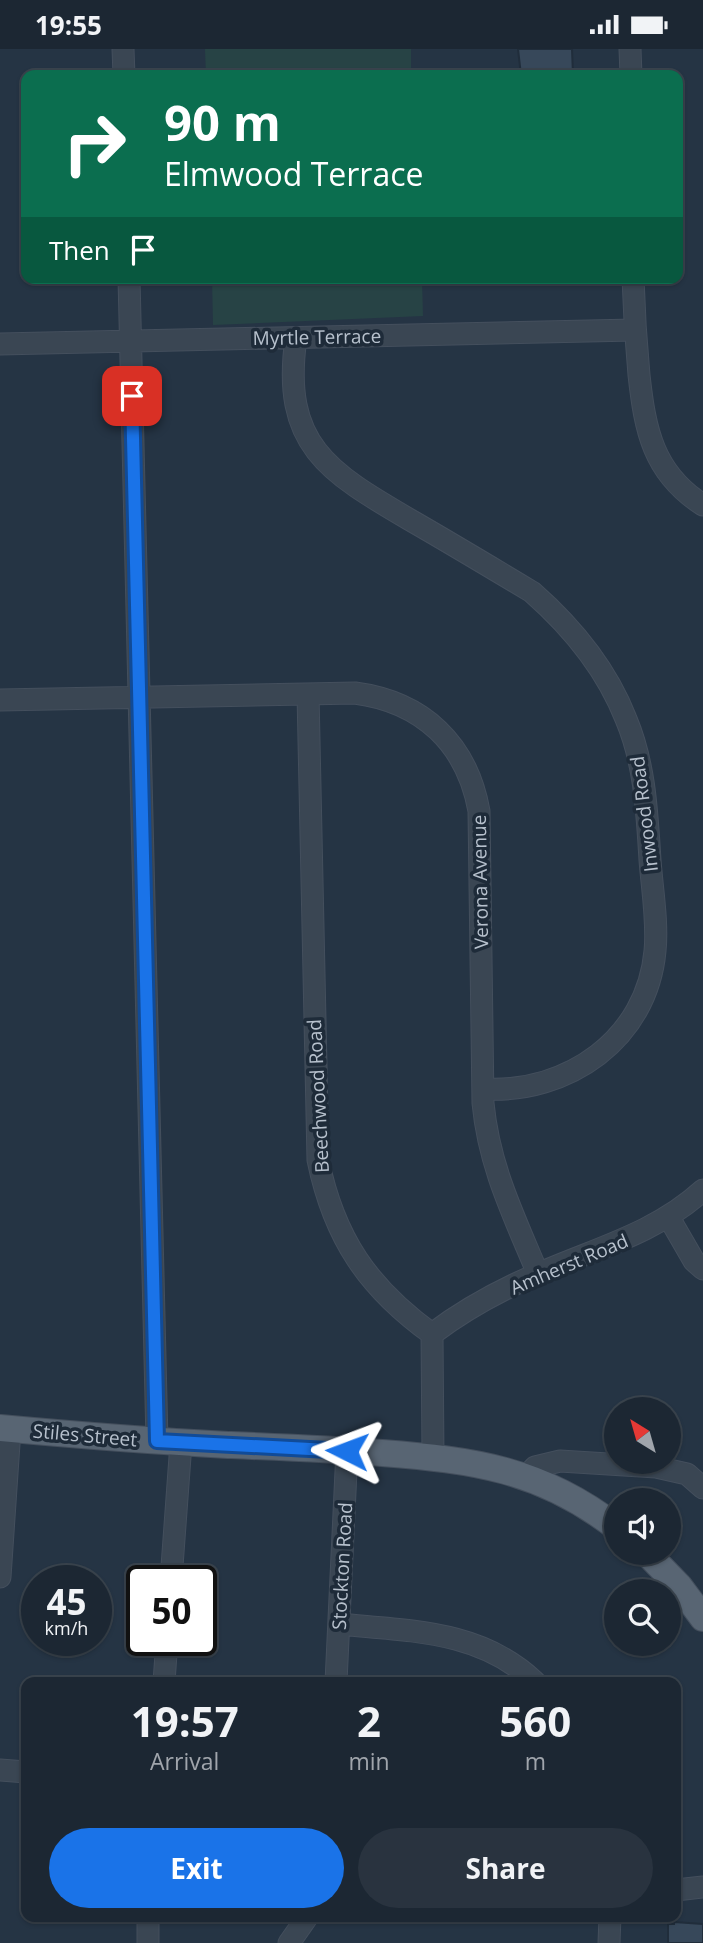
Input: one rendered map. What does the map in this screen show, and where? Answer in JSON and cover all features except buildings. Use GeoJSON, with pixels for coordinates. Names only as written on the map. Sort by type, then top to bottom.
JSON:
{"type":"FeatureCollection","features":[{"type":"Feature","properties":{"kind":"main road","name":"Stiles Street"},"geometry":{"type":"LineString","coordinates":[[5,1429],[169,1442],[433,1457],[478,1463],[526,1477],[604,1517]]}},
{"type":"Feature","properties":{"kind":"main road"},"geometry":{"type":"LineString","coordinates":[[659,1565],[679,1586],[703,1618]]}},
{"type":"Feature","properties":{"kind":"street"},"geometry":{"type":"LineString","coordinates":[[123,49],[124,70]]}},
{"type":"Feature","properties":{"kind":"street"},"geometry":{"type":"LineString","coordinates":[[631,49],[631,70]]}},
{"type":"Feature","properties":{"kind":"street"},"geometry":{"type":"LineString","coordinates":[[129,284],[139,697],[169,1442],[171,1565]]}},
{"type":"Feature","properties":{"kind":"street"},"geometry":{"type":"LineString","coordinates":[[634,284],[634,331],[645,421],[653,447],[676,482],[703,505]]}},
{"type":"Feature","properties":{"kind":"street","name":"Myrtle Terrace"},"geometry":{"type":"LineString","coordinates":[[0,344],[634,331]]}},
{"type":"Feature","properties":{"kind":"street","name":"Inwood Road"},"geometry":{"type":"LineString","coordinates":[[296,338],[292,372],[295,399],[306,432],[325,462],[356,488],[532,592],[556,613],[597,663],[614,691],[637,751],[647,811],[656,950],[642,998],[626,1027],[590,1061],[576,1070],[531,1087],[483,1089]]}},
{"type":"Feature","properties":{"kind":"street","name":"Verona Avenue"},"geometry":{"type":"LineString","coordinates":[[0,700],[355,693],[383,698],[403,706],[422,716],[443,735],[467,770],[477,797],[481,832],[483,1089],[486,1136],[498,1177],[538,1274]]}},
{"type":"Feature","properties":{"kind":"street","name":"Beechwood Road"},"geometry":{"type":"LineString","coordinates":[[309,694],[318,1160],[331,1211],[355,1258],[388,1299],[432,1334]]}},
{"type":"Feature","properties":{"kind":"street","name":"Amherst Road"},"geometry":{"type":"LineString","coordinates":[[432,1334],[457,1315],[538,1274],[638,1234],[703,1190]]}},
{"type":"Feature","properties":{"kind":"street"},"geometry":{"type":"LineString","coordinates":[[668,1216],[694,1261],[703,1269]]}},
{"type":"Feature","properties":{"kind":"street"},"geometry":{"type":"LineString","coordinates":[[432,1334],[433,1457]]}},
{"type":"Feature","properties":{"kind":"street"},"geometry":{"type":"LineString","coordinates":[[0,1577],[5,1429]]}},
{"type":"Feature","properties":{"kind":"street","name":"Stockton Road"},"geometry":{"type":"LineString","coordinates":[[336,1677],[347,1451]]}},
{"type":"Feature","properties":{"kind":"street"},"geometry":{"type":"LineString","coordinates":[[526,1477],[535,1467],[560,1461],[656,1467],[687,1475],[703,1488]]}},
{"type":"Feature","properties":{"kind":"street"},"geometry":{"type":"LineString","coordinates":[[339,1624],[422,1632],[461,1639],[497,1654],[528,1677]]}},
{"type":"Feature","properties":{"kind":"street"},"geometry":{"type":"LineString","coordinates":[[164,1677],[166,1656]]}},
{"type":"Feature","properties":{"kind":"street"},"geometry":{"type":"LineString","coordinates":[[0,1770],[21,1772]]}},
{"type":"Feature","properties":{"kind":"street"},"geometry":{"type":"LineString","coordinates":[[681,1889],[703,1887]]}},
{"type":"Feature","properties":{"kind":"street"},"geometry":{"type":"LineString","coordinates":[[148,1922],[148,1943]]}},
{"type":"Feature","properties":{"kind":"street"},"geometry":{"type":"LineString","coordinates":[[289,1943],[304,1922]]}},
{"type":"Feature","properties":{"kind":"street"},"geometry":{"type":"LineString","coordinates":[[609,1943],[610,1922]]}},
{"type":"Feature","properties":{"kind":"green space"},"geometry":{"type":"Polygon","coordinates":[[[205,49],[411,49],[411,70],[206,70],[205,49]]]}},
{"type":"Feature","properties":{"kind":"green space"},"geometry":{"type":"Polygon","coordinates":[[[212,284],[422,284],[423,316],[213,325],[212,284]]]}},
{"type":"Feature","properties":{"kind":"route"},"geometry":{"type":"LineString","coordinates":[[132,396],[157,1441],[347,1451]]}}]}
